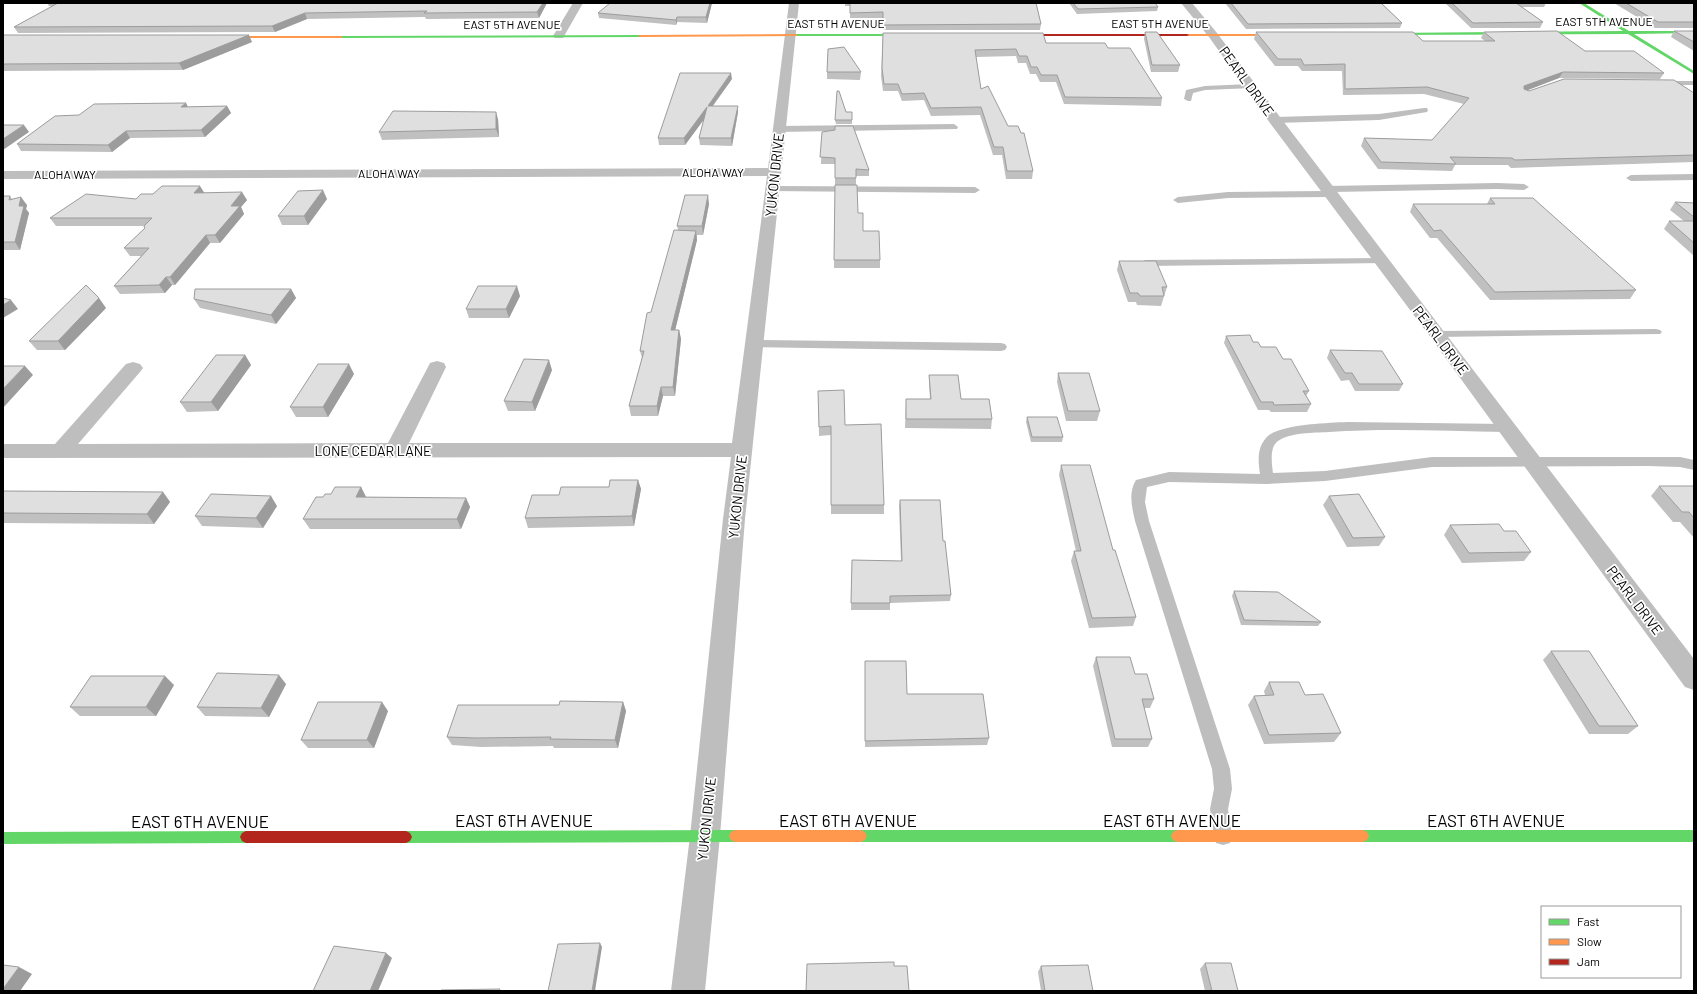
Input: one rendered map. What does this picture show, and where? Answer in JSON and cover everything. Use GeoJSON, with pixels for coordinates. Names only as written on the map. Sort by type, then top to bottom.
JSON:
{"type":"FeatureCollection","features":[{"type":"Feature","properties":{"kind":"street"},"geometry":{"type":"LineString","coordinates":[[559,36],[578,3]]}},
{"type":"Feature","properties":{"kind":"street","name":"YUKON DRIVE"},"geometry":{"type":"LineString","coordinates":[[688,991],[705,836],[742,450],[774,181],[778,130],[794,3]]}},
{"type":"Feature","properties":{"kind":"street","name":"PEARL DRIVE"},"geometry":{"type":"LineString","coordinates":[[1186,3],[1213,35],[1694,679]]}},
{"type":"Feature","properties":{"kind":"street"},"geometry":{"type":"LineString","coordinates":[[1581,3],[1694,74]]}},
{"type":"Feature","properties":{"kind":"street","name":"EAST 5TH AVENUE"},"geometry":{"type":"LineString","coordinates":[[1378,34],[1694,32]]}},
{"type":"Feature","properties":{"kind":"street","name":"EAST 5TH AVENUE"},"geometry":{"type":"LineString","coordinates":[[1006,35],[1292,34]]}},
{"type":"Feature","properties":{"kind":"street","name":"EAST 5TH AVENUE"},"geometry":{"type":"LineString","coordinates":[[209,37],[918,35]]}},
{"type":"Feature","properties":{"kind":"street","name":"ALOHA WAY"},"geometry":{"type":"LineString","coordinates":[[3,175],[774,181]]}},
{"type":"Feature","properties":{"kind":"street"},"geometry":{"type":"LineString","coordinates":[[395,450],[437,367]]}},
{"type":"Feature","properties":{"kind":"street"},"geometry":{"type":"LineString","coordinates":[[60,451],[132,368]]}},
{"type":"Feature","properties":{"kind":"street","name":"LONE CEDAR LANE"},"geometry":{"type":"LineString","coordinates":[[3,451],[742,450]]}},
{"type":"Feature","properties":{"kind":"street","name":"EAST 6TH AVENUE"},"geometry":{"type":"LineString","coordinates":[[3,838],[1694,836]]}},
{"type":"Feature","properties":{"kind":"lane"},"geometry":{"type":"LineString","coordinates":[[1654,83],[1694,83]]}},
{"type":"Feature","properties":{"kind":"lane"},"geometry":{"type":"LineString","coordinates":[[1188,98],[1189,92],[1205,88],[1250,86]]}},
{"type":"Feature","properties":{"kind":"lane"},"geometry":{"type":"LineString","coordinates":[[1275,120],[1379,117],[1424,110]]}},
{"type":"Feature","properties":{"kind":"lane"},"geometry":{"type":"LineString","coordinates":[[778,130],[954,127]]}},
{"type":"Feature","properties":{"kind":"lane"},"geometry":{"type":"LineString","coordinates":[[1631,178],[1694,177]]}},
{"type":"Feature","properties":{"kind":"lane"},"geometry":{"type":"LineString","coordinates":[[774,181],[975,190]]}},
{"type":"Feature","properties":{"kind":"lane"},"geometry":{"type":"LineString","coordinates":[[1178,200],[1228,195],[1329,191],[1497,186],[1524,187]]}},
{"type":"Feature","properties":{"kind":"lane"},"geometry":{"type":"LineString","coordinates":[[1145,263],[1381,261]]}},
{"type":"Feature","properties":{"kind":"lane"},"geometry":{"type":"LineString","coordinates":[[1437,334],[1656,332]]}},
{"type":"Feature","properties":{"kind":"lane"},"geometry":{"type":"LineString","coordinates":[[755,344],[1001,347]]}},
{"type":"Feature","properties":{"kind":"lane"},"geometry":{"type":"LineString","coordinates":[[1267,479],[1266,447],[1273,438],[1287,432],[1315,428],[1351,426],[1506,428]]}},
{"type":"Feature","properties":{"kind":"lane"},"geometry":{"type":"LineString","coordinates":[[1223,836],[1219,809],[1223,789],[1221,769],[1142,521],[1137,491],[1141,483],[1169,477],[1267,479],[1325,476],[1432,462],[1531,460],[1648,461],[1680,462],[1694,465]]}},
{"type":"Feature","properties":{"kind":"building"},"geometry":{"type":"Polygon","coordinates":[[[58,3],[543,3],[537,12],[424,13],[427,11],[305,13],[272,26],[14,27],[58,3]]]}},
{"type":"Feature","properties":{"kind":"building"},"geometry":{"type":"Polygon","coordinates":[[[610,3],[710,3],[706,17],[677,17],[676,20],[598,13],[610,3]]]}},
{"type":"Feature","properties":{"kind":"building"},"geometry":{"type":"Polygon","coordinates":[[[850,3],[1036,3],[1041,24],[883,25],[883,12],[850,13],[850,3]]]}},
{"type":"Feature","properties":{"kind":"building"},"geometry":{"type":"Polygon","coordinates":[[[1073,3],[1155,3],[1158,7],[1078,9],[1073,3]]]}},
{"type":"Feature","properties":{"kind":"building"},"geometry":{"type":"Polygon","coordinates":[[[1231,3],[1381,3],[1402,23],[1248,24],[1231,3]]]}},
{"type":"Feature","properties":{"kind":"building"},"geometry":{"type":"Polygon","coordinates":[[[1452,3],[1516,3],[1543,22],[1473,23],[1452,3]]]}},
{"type":"Feature","properties":{"kind":"building"},"geometry":{"type":"Polygon","coordinates":[[[1626,3],[1694,3],[1694,22],[1658,22],[1626,3]]]}},
{"type":"Feature","properties":{"kind":"building"},"geometry":{"type":"Polygon","coordinates":[[[1557,31],[1585,51],[1634,51],[1664,73],[1563,72],[1524,86],[1524,89],[1529,91],[1564,79],[1674,80],[1694,93],[1694,155],[1515,160],[1512,158],[1450,157],[1456,164],[1381,162],[1364,138],[1432,140],[1469,98],[1427,87],[1345,89],[1345,64],[1304,65],[1301,59],[1278,59],[1256,32],[1413,32],[1423,41],[1495,41],[1484,32],[1557,31]]]}},
{"type":"Feature","properties":{"kind":"building"},"geometry":{"type":"Polygon","coordinates":[[[1674,31],[1694,31],[1694,42],[1674,31]]]}},
{"type":"Feature","properties":{"kind":"building"},"geometry":{"type":"Polygon","coordinates":[[[1145,32],[1157,32],[1180,65],[1152,65],[1145,32]]]}},
{"type":"Feature","properties":{"kind":"building"},"geometry":{"type":"Polygon","coordinates":[[[883,33],[1043,33],[1046,43],[1105,43],[1108,48],[1130,48],[1162,98],[1065,97],[1057,75],[1041,75],[1037,67],[1031,67],[1027,56],[1019,56],[1016,49],[975,50],[981,89],[988,86],[1008,126],[1018,126],[1021,133],[1024,133],[1033,171],[1007,171],[1003,147],[994,147],[981,107],[931,108],[924,93],[902,94],[898,84],[884,84],[882,68],[883,33]]]}},
{"type":"Feature","properties":{"kind":"building"},"geometry":{"type":"Polygon","coordinates":[[[3,35],[249,35],[179,63],[3,64],[3,35]]]}},
{"type":"Feature","properties":{"kind":"building"},"geometry":{"type":"Polygon","coordinates":[[[844,47],[861,72],[827,72],[828,49],[844,47]]]}},
{"type":"Feature","properties":{"kind":"building"},"geometry":{"type":"Polygon","coordinates":[[[680,73],[731,73],[708,106],[738,106],[731,138],[699,138],[707,107],[684,138],[658,138],[680,73]]]}},
{"type":"Feature","properties":{"kind":"building"},"geometry":{"type":"Polygon","coordinates":[[[837,91],[839,91],[846,112],[852,112],[852,120],[835,120],[837,91]]]}},
{"type":"Feature","properties":{"kind":"building"},"geometry":{"type":"Polygon","coordinates":[[[186,103],[181,107],[227,106],[201,130],[126,131],[108,145],[17,144],[55,116],[79,115],[94,104],[186,103]]]}},
{"type":"Feature","properties":{"kind":"building"},"geometry":{"type":"Polygon","coordinates":[[[393,111],[496,112],[496,129],[379,132],[393,111]]]}},
{"type":"Feature","properties":{"kind":"building"},"geometry":{"type":"Polygon","coordinates":[[[3,125],[24,125],[3,139],[3,125]]]}},
{"type":"Feature","properties":{"kind":"building"},"geometry":{"type":"Polygon","coordinates":[[[835,126],[853,126],[869,170],[856,169],[856,178],[835,178],[835,158],[820,157],[822,132],[835,130],[835,126]]]}},
{"type":"Feature","properties":{"kind":"building"},"geometry":{"type":"Polygon","coordinates":[[[835,185],[857,185],[858,213],[863,213],[863,231],[879,231],[880,260],[834,260],[835,185]]]}},
{"type":"Feature","properties":{"kind":"building"},"geometry":{"type":"Polygon","coordinates":[[[162,186],[200,186],[194,193],[242,192],[231,206],[240,206],[215,235],[206,235],[170,277],[166,277],[159,285],[114,286],[149,248],[124,248],[145,228],[144,226],[152,218],[50,218],[86,194],[136,199],[141,194],[153,194],[162,186]]]}},
{"type":"Feature","properties":{"kind":"building"},"geometry":{"type":"Polygon","coordinates":[[[323,190],[304,216],[278,216],[298,191],[323,190]]]}},
{"type":"Feature","properties":{"kind":"building"},"geometry":{"type":"Polygon","coordinates":[[[685,195],[708,195],[702,226],[677,226],[685,195]]]}},
{"type":"Feature","properties":{"kind":"building"},"geometry":{"type":"Polygon","coordinates":[[[3,196],[10,196],[9,200],[21,197],[19,206],[24,206],[15,242],[3,242],[3,196]]]}},
{"type":"Feature","properties":{"kind":"building"},"geometry":{"type":"Polygon","coordinates":[[[1490,198],[1533,198],[1636,290],[1495,292],[1441,230],[1434,231],[1413,204],[1495,204],[1490,198]]]}},
{"type":"Feature","properties":{"kind":"building"},"geometry":{"type":"Polygon","coordinates":[[[1675,202],[1694,203],[1694,217],[1675,202]]]}},
{"type":"Feature","properties":{"kind":"building"},"geometry":{"type":"Polygon","coordinates":[[[1669,221],[1694,221],[1694,243],[1669,221]]]}},
{"type":"Feature","properties":{"kind":"building"},"geometry":{"type":"Polygon","coordinates":[[[674,230],[696,231],[671,330],[679,330],[673,387],[661,387],[657,406],[629,406],[644,351],[640,351],[647,313],[651,312],[674,230]]]}},
{"type":"Feature","properties":{"kind":"building"},"geometry":{"type":"Polygon","coordinates":[[[1119,261],[1156,261],[1167,287],[1162,287],[1164,296],[1140,296],[1138,293],[1130,293],[1119,261]]]}},
{"type":"Feature","properties":{"kind":"building"},"geometry":{"type":"Polygon","coordinates":[[[86,285],[99,298],[58,341],[29,341],[86,285]]]}},
{"type":"Feature","properties":{"kind":"building"},"geometry":{"type":"Polygon","coordinates":[[[478,286],[517,286],[506,309],[466,309],[478,286]]]}},
{"type":"Feature","properties":{"kind":"building"},"geometry":{"type":"Polygon","coordinates":[[[195,289],[291,289],[271,315],[194,299],[195,289]]]}},
{"type":"Feature","properties":{"kind":"building"},"geometry":{"type":"Polygon","coordinates":[[[3,298],[11,300],[3,305],[3,298]]]}},
{"type":"Feature","properties":{"kind":"building"},"geometry":{"type":"Polygon","coordinates":[[[1250,335],[1253,342],[1258,342],[1261,347],[1276,347],[1283,359],[1291,359],[1309,391],[1303,391],[1311,404],[1274,405],[1273,402],[1261,402],[1226,336],[1250,335]]]}},
{"type":"Feature","properties":{"kind":"building"},"geometry":{"type":"Polygon","coordinates":[[[1330,350],[1382,351],[1403,384],[1359,384],[1352,373],[1345,373],[1330,350]]]}},
{"type":"Feature","properties":{"kind":"building"},"geometry":{"type":"Polygon","coordinates":[[[216,355],[245,355],[211,402],[180,402],[216,355]]]}},
{"type":"Feature","properties":{"kind":"building"},"geometry":{"type":"Polygon","coordinates":[[[524,359],[549,360],[532,402],[504,401],[524,359]]]}},
{"type":"Feature","properties":{"kind":"building"},"geometry":{"type":"Polygon","coordinates":[[[318,364],[349,364],[323,407],[290,407],[318,364]]]}},
{"type":"Feature","properties":{"kind":"building"},"geometry":{"type":"Polygon","coordinates":[[[3,366],[25,366],[3,389],[3,366]]]}},
{"type":"Feature","properties":{"kind":"building"},"geometry":{"type":"Polygon","coordinates":[[[1058,373],[1089,373],[1100,411],[1068,411],[1058,373]]]}},
{"type":"Feature","properties":{"kind":"building"},"geometry":{"type":"Polygon","coordinates":[[[929,375],[958,375],[961,399],[989,399],[992,419],[906,419],[906,399],[931,399],[929,375]]]}},
{"type":"Feature","properties":{"kind":"building"},"geometry":{"type":"Polygon","coordinates":[[[844,390],[845,425],[881,424],[884,505],[831,505],[831,426],[819,427],[818,391],[844,390]]]}},
{"type":"Feature","properties":{"kind":"building"},"geometry":{"type":"Polygon","coordinates":[[[1027,417],[1057,417],[1063,437],[1032,437],[1027,417]]]}},
{"type":"Feature","properties":{"kind":"building"},"geometry":{"type":"Polygon","coordinates":[[[1061,465],[1090,465],[1113,550],[1115,550],[1136,617],[1092,618],[1074,551],[1081,551],[1061,465]]]}},
{"type":"Feature","properties":{"kind":"building"},"geometry":{"type":"Polygon","coordinates":[[[610,480],[638,480],[632,516],[525,518],[532,495],[559,495],[561,487],[609,487],[610,480]]]}},
{"type":"Feature","properties":{"kind":"building"},"geometry":{"type":"Polygon","coordinates":[[[1659,486],[1694,486],[1694,518],[1689,512],[1682,512],[1659,486]]]}},
{"type":"Feature","properties":{"kind":"building"},"geometry":{"type":"Polygon","coordinates":[[[335,487],[361,487],[356,497],[466,498],[457,519],[303,519],[316,497],[323,497],[325,494],[331,494],[335,487]]]}},
{"type":"Feature","properties":{"kind":"building"},"geometry":{"type":"Polygon","coordinates":[[[3,491],[163,492],[147,514],[3,513],[3,491]]]}},
{"type":"Feature","properties":{"kind":"building"},"geometry":{"type":"Polygon","coordinates":[[[211,494],[271,496],[256,518],[195,516],[211,494]]]}},
{"type":"Feature","properties":{"kind":"building"},"geometry":{"type":"Polygon","coordinates":[[[1359,494],[1385,537],[1353,538],[1329,496],[1359,494]]]}},
{"type":"Feature","properties":{"kind":"building"},"geometry":{"type":"Polygon","coordinates":[[[900,500],[940,500],[943,541],[945,541],[951,595],[890,596],[890,603],[851,603],[852,560],[902,561],[900,500]]]}},
{"type":"Feature","properties":{"kind":"building"},"geometry":{"type":"Polygon","coordinates":[[[1499,524],[1504,531],[1516,531],[1531,552],[1469,553],[1450,525],[1499,524]]]}},
{"type":"Feature","properties":{"kind":"building"},"geometry":{"type":"Polygon","coordinates":[[[1234,591],[1278,592],[1321,622],[1244,620],[1234,591]]]}},
{"type":"Feature","properties":{"kind":"building"},"geometry":{"type":"Polygon","coordinates":[[[1551,651],[1589,651],[1638,726],[1599,726],[1551,651]]]}},
{"type":"Feature","properties":{"kind":"building"},"geometry":{"type":"Polygon","coordinates":[[[1096,657],[1130,657],[1135,674],[1147,674],[1154,699],[1142,699],[1152,739],[1115,739],[1096,657]]]}},
{"type":"Feature","properties":{"kind":"building"},"geometry":{"type":"Polygon","coordinates":[[[865,661],[906,661],[907,694],[983,694],[989,738],[865,741],[865,661]]]}},
{"type":"Feature","properties":{"kind":"building"},"geometry":{"type":"Polygon","coordinates":[[[217,673],[279,675],[261,708],[197,707],[217,673]]]}},
{"type":"Feature","properties":{"kind":"building"},"geometry":{"type":"Polygon","coordinates":[[[91,676],[165,676],[146,707],[70,707],[91,676]]]}},
{"type":"Feature","properties":{"kind":"building"},"geometry":{"type":"Polygon","coordinates":[[[1269,682],[1299,682],[1305,695],[1323,694],[1341,733],[1269,735],[1254,696],[1274,695],[1269,682]]]}},
{"type":"Feature","properties":{"kind":"building"},"geometry":{"type":"Polygon","coordinates":[[[560,701],[623,702],[615,740],[550,739],[551,737],[447,737],[458,705],[559,705],[560,701]]]}},
{"type":"Feature","properties":{"kind":"building"},"geometry":{"type":"Polygon","coordinates":[[[318,702],[382,702],[367,740],[301,740],[318,702]]]}},
{"type":"Feature","properties":{"kind":"building"},"geometry":{"type":"Polygon","coordinates":[[[600,943],[592,991],[548,991],[558,944],[600,943]]]}},
{"type":"Feature","properties":{"kind":"building"},"geometry":{"type":"Polygon","coordinates":[[[334,946],[386,953],[370,991],[313,991],[334,946]]]}},
{"type":"Feature","properties":{"kind":"building"},"geometry":{"type":"Polygon","coordinates":[[[894,962],[894,966],[907,966],[909,991],[806,991],[807,964],[894,962]]]}},
{"type":"Feature","properties":{"kind":"building"},"geometry":{"type":"Polygon","coordinates":[[[1205,963],[1231,963],[1238,991],[1212,991],[1205,963]]]}},
{"type":"Feature","properties":{"kind":"building"},"geometry":{"type":"Polygon","coordinates":[[[3,965],[19,967],[3,989],[3,965]]]}},
{"type":"Feature","properties":{"kind":"building"},"geometry":{"type":"Polygon","coordinates":[[[1088,965],[1093,991],[1045,991],[1041,966],[1088,965]]]}},
{"type":"Feature","properties":{"kind":"building"},"geometry":{"type":"Polygon","coordinates":[[[500,989],[499,991],[441,991],[441,990],[500,989]]]}},
{"type":"Feature","properties":{"kind":"traffic: fast"},"geometry":{"type":"LineString","coordinates":[[1581,3],[1694,73]]}},
{"type":"Feature","properties":{"kind":"traffic: fast"},"geometry":{"type":"LineString","coordinates":[[1384,34],[1694,32]]}},
{"type":"Feature","properties":{"kind":"traffic: fast"},"geometry":{"type":"LineString","coordinates":[[796,35],[912,35]]}},
{"type":"Feature","properties":{"kind":"traffic: fast"},"geometry":{"type":"LineString","coordinates":[[341,37],[640,36]]}},
{"type":"Feature","properties":{"kind":"traffic: fast"},"geometry":{"type":"LineString","coordinates":[[406,837],[735,836]]}},
{"type":"Feature","properties":{"kind":"traffic: fast"},"geometry":{"type":"LineString","coordinates":[[861,836],[1177,836]]}},
{"type":"Feature","properties":{"kind":"traffic: fast"},"geometry":{"type":"LineString","coordinates":[[1363,836],[1694,836]]}},
{"type":"Feature","properties":{"kind":"traffic: fast"},"geometry":{"type":"LineString","coordinates":[[3,838],[246,837]]}},
{"type":"Feature","properties":{"kind":"traffic: slow"},"geometry":{"type":"LineString","coordinates":[[640,36],[796,35]]}},
{"type":"Feature","properties":{"kind":"traffic: slow"},"geometry":{"type":"LineString","coordinates":[[1187,35],[1286,35]]}},
{"type":"Feature","properties":{"kind":"traffic: slow"},"geometry":{"type":"LineString","coordinates":[[220,37],[341,37]]}},
{"type":"Feature","properties":{"kind":"traffic: slow"},"geometry":{"type":"LineString","coordinates":[[735,836],[861,836]]}},
{"type":"Feature","properties":{"kind":"traffic: slow"},"geometry":{"type":"LineString","coordinates":[[1177,836],[1363,836]]}},
{"type":"Feature","properties":{"kind":"traffic: jam"},"geometry":{"type":"LineString","coordinates":[[1014,35],[1187,35]]}},
{"type":"Feature","properties":{"kind":"traffic: jam"},"geometry":{"type":"LineString","coordinates":[[246,837],[406,837]]}}]}
